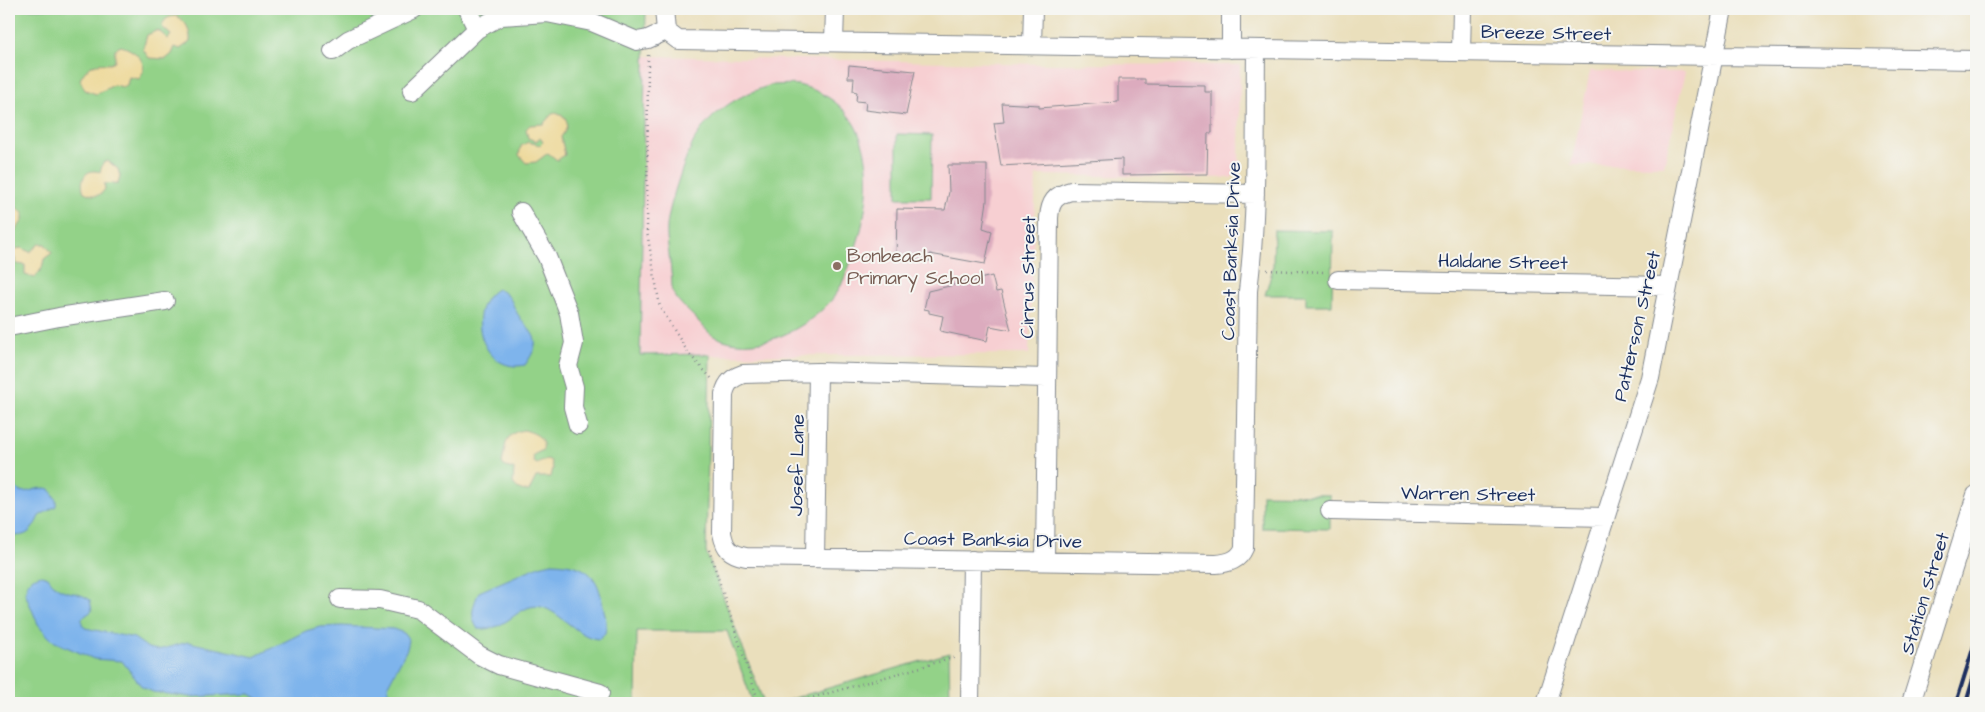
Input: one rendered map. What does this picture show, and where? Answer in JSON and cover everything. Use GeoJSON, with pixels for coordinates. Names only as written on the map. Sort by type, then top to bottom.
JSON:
{"type":"FeatureCollection","features":[{"type":"Feature","properties":{"kind":"street"},"geometry":{"type":"LineString","coordinates":[[333,50],[348,40],[414,9]]}},
{"type":"Feature","properties":{"kind":"street"},"geometry":{"type":"LineString","coordinates":[[467,9],[477,29]]}},
{"type":"Feature","properties":{"kind":"street"},"geometry":{"type":"LineString","coordinates":[[412,91],[477,29],[504,12],[547,13],[592,22],[637,41],[667,32],[664,9]]}},
{"type":"Feature","properties":{"kind":"street"},"geometry":{"type":"LineString","coordinates":[[834,42],[835,9]]}},
{"type":"Feature","properties":{"kind":"street"},"geometry":{"type":"LineString","coordinates":[[1032,45],[1033,9]]}},
{"type":"Feature","properties":{"kind":"street"},"geometry":{"type":"LineString","coordinates":[[1231,9],[1231,49]]}},
{"type":"Feature","properties":{"kind":"street"},"geometry":{"type":"LineString","coordinates":[[1461,52],[1462,9]]}},
{"type":"Feature","properties":{"kind":"street","name":"Patterson Street"},"geometry":{"type":"LineString","coordinates":[[1546,703],[1650,378],[1723,9]]}},
{"type":"Feature","properties":{"kind":"street","name":"Breeze Street"},"geometry":{"type":"LineString","coordinates":[[667,32],[678,40],[1976,60]]}},
{"type":"Feature","properties":{"kind":"street","name":"Coast Banksia Drive"},"geometry":{"type":"LineString","coordinates":[[1047,378],[818,372],[743,374],[729,382],[724,394],[722,523],[725,546],[729,552],[736,555],[815,558],[1216,564],[1234,560],[1242,552],[1248,291],[1252,268],[1255,194],[1256,48]]}},
{"type":"Feature","properties":{"kind":"street","name":"Cirrus Street"},"geometry":{"type":"LineString","coordinates":[[1045,561],[1049,212],[1054,199],[1060,194],[1071,191],[1255,194]]}},
{"type":"Feature","properties":{"kind":"street"},"geometry":{"type":"LineString","coordinates":[[521,212],[547,256],[573,327],[574,343],[568,366],[574,387],[573,407],[578,425]]}},
{"type":"Feature","properties":{"kind":"street","name":"Haldane Street"},"geometry":{"type":"LineString","coordinates":[[1338,280],[1667,286]]}},
{"type":"Feature","properties":{"kind":"street"},"geometry":{"type":"LineString","coordinates":[[9,327],[59,317],[165,301]]}},
{"type":"Feature","properties":{"kind":"street","name":"Josef Lane"},"geometry":{"type":"LineString","coordinates":[[815,558],[818,372]]}},
{"type":"Feature","properties":{"kind":"street","name":"Station Street"},"geometry":{"type":"LineString","coordinates":[[1911,703],[1976,495]]}},
{"type":"Feature","properties":{"kind":"street","name":"Warren Street"},"geometry":{"type":"LineString","coordinates":[[1330,511],[1605,517]]}},
{"type":"Feature","properties":{"kind":"street"},"geometry":{"type":"LineString","coordinates":[[970,703],[972,560]]}},
{"type":"Feature","properties":{"kind":"street"},"geometry":{"type":"LineString","coordinates":[[340,599],[380,600],[418,609],[479,655],[499,665],[600,693]]}},
{"type":"Feature","properties":{"kind":"path"},"geometry":{"type":"LineString","coordinates":[[648,54],[647,232],[660,307],[689,354],[713,380],[713,389]]}},
{"type":"Feature","properties":{"kind":"path"},"geometry":{"type":"LineString","coordinates":[[1252,268],[1271,271],[1328,272],[1338,280]]}},
{"type":"Feature","properties":{"kind":"path"},"geometry":{"type":"LineString","coordinates":[[709,543],[709,552],[759,703]]}},
{"type":"Feature","properties":{"kind":"path"},"geometry":{"type":"LineString","coordinates":[[794,703],[953,658],[971,647]]}},
{"type":"Feature","properties":{"kind":"shaded area","name":"Bonbeach Primary School"},"geometry":{"type":"Polygon","coordinates":[[[645,56],[1040,64],[1240,65],[1239,170],[1231,178],[1036,175],[1029,354],[640,356],[645,56]]]}},
{"type":"Feature","properties":{"kind":"shaded area"},"geometry":{"type":"Polygon","coordinates":[[[1590,71],[1685,72],[1664,166],[1571,165],[1590,71]]]}},
{"type":"Feature","properties":{"kind":"green space"},"geometry":{"type":"Polygon","coordinates":[[[9,9],[646,9],[640,355],[710,354],[706,552],[764,703],[753,703],[727,631],[637,631],[636,703],[9,703],[9,9]]]}},
{"type":"Feature","properties":{"kind":"green space"},"geometry":{"type":"Polygon","coordinates":[[[791,84],[802,86],[827,97],[845,112],[858,131],[865,153],[867,177],[866,202],[855,250],[841,286],[833,299],[804,324],[776,338],[761,342],[731,342],[709,333],[676,298],[672,286],[667,238],[668,218],[690,150],[707,122],[732,102],[751,92],[772,85],[791,84]]]}},
{"type":"Feature","properties":{"kind":"green space"},"geometry":{"type":"Polygon","coordinates":[[[897,134],[932,135],[931,198],[897,198],[897,134]]]}},
{"type":"Feature","properties":{"kind":"green space"},"geometry":{"type":"Polygon","coordinates":[[[1274,230],[1333,231],[1332,305],[1306,305],[1306,295],[1265,295],[1273,268],[1274,230]]]}},
{"type":"Feature","properties":{"kind":"green space"},"geometry":{"type":"Polygon","coordinates":[[[1262,494],[1330,495],[1330,529],[1262,528],[1262,494]]]}},
{"type":"Feature","properties":{"kind":"green space"},"geometry":{"type":"Polygon","coordinates":[[[949,653],[950,703],[777,703],[949,653]]]}},
{"type":"Feature","properties":{"kind":"sand"},"geometry":{"type":"Polygon","coordinates":[[[176,16],[183,20],[187,26],[190,42],[180,49],[175,47],[172,54],[166,59],[149,58],[143,49],[147,35],[158,30],[168,39],[171,35],[162,27],[163,24],[166,19],[176,16]]]}},
{"type":"Feature","properties":{"kind":"sand"},"geometry":{"type":"Polygon","coordinates":[[[121,46],[136,54],[143,63],[139,79],[129,77],[127,85],[123,87],[114,85],[96,94],[85,90],[80,80],[85,71],[96,64],[110,64],[115,61],[115,49],[121,46]]]}},
{"type":"Feature","properties":{"kind":"sand"},"geometry":{"type":"Polygon","coordinates":[[[556,113],[565,117],[567,123],[566,130],[561,137],[565,155],[557,160],[548,153],[536,162],[526,163],[519,155],[521,146],[528,142],[540,145],[543,142],[540,138],[536,141],[528,138],[526,129],[530,125],[543,124],[552,114],[556,113]]]}},
{"type":"Feature","properties":{"kind":"sand"},"geometry":{"type":"Polygon","coordinates":[[[108,161],[118,169],[120,176],[118,183],[104,184],[105,189],[98,195],[84,192],[82,184],[84,176],[90,171],[100,172],[103,163],[108,161]]]}},
{"type":"Feature","properties":{"kind":"sand"},"geometry":{"type":"Polygon","coordinates":[[[9,192],[16,196],[15,206],[23,213],[23,220],[17,229],[9,228],[9,192]]]}},
{"type":"Feature","properties":{"kind":"sand"},"geometry":{"type":"Polygon","coordinates":[[[39,244],[45,244],[52,253],[44,259],[42,268],[35,278],[25,275],[25,265],[17,264],[13,254],[15,249],[21,248],[30,252],[39,244]]]}},
{"type":"Feature","properties":{"kind":"sand"},"geometry":{"type":"Polygon","coordinates":[[[524,430],[538,436],[542,442],[543,450],[533,455],[534,462],[537,464],[547,459],[551,461],[553,468],[551,477],[536,477],[529,491],[516,487],[513,483],[514,469],[505,467],[502,463],[505,446],[509,438],[512,434],[524,430]]]}},
{"type":"Feature","properties":{"kind":"water"},"geometry":{"type":"Polygon","coordinates":[[[497,289],[508,296],[517,313],[534,336],[534,348],[525,365],[510,365],[498,360],[488,351],[482,338],[481,311],[487,298],[497,289]]]}},
{"type":"Feature","properties":{"kind":"water"},"geometry":{"type":"Polygon","coordinates":[[[9,476],[21,492],[40,488],[50,489],[56,500],[56,506],[39,516],[34,526],[28,532],[15,536],[9,535],[9,476]]]}},
{"type":"Feature","properties":{"kind":"water"},"geometry":{"type":"Polygon","coordinates":[[[552,563],[571,565],[586,571],[592,576],[600,591],[606,621],[605,633],[599,639],[591,638],[577,630],[549,610],[534,606],[527,608],[497,626],[488,629],[478,629],[475,624],[473,611],[479,592],[539,566],[552,563]]]}},
{"type":"Feature","properties":{"kind":"water"},"geometry":{"type":"Polygon","coordinates":[[[41,575],[48,577],[58,588],[79,594],[90,600],[92,611],[82,618],[82,624],[85,628],[134,638],[148,648],[158,650],[188,642],[254,657],[306,631],[320,627],[342,626],[393,629],[404,633],[409,640],[407,649],[388,685],[391,703],[265,703],[250,694],[191,697],[153,692],[142,687],[122,661],[94,659],[55,642],[48,636],[38,624],[25,593],[28,583],[33,578],[41,575]]]}},
{"type":"Feature","properties":{"kind":"building"},"geometry":{"type":"Polygon","coordinates":[[[849,65],[915,71],[906,115],[865,110],[866,102],[856,101],[857,92],[853,91],[854,78],[848,78],[849,65]]]}},
{"type":"Feature","properties":{"kind":"building"},"geometry":{"type":"Polygon","coordinates":[[[1118,79],[1145,79],[1145,84],[1205,85],[1205,92],[1212,92],[1212,133],[1208,133],[1207,174],[1122,175],[1122,159],[1001,166],[994,123],[1004,122],[1002,103],[1039,105],[1039,108],[1118,102],[1118,79]]]}},
{"type":"Feature","properties":{"kind":"building"},"geometry":{"type":"Polygon","coordinates":[[[948,165],[987,165],[987,201],[983,228],[992,231],[985,264],[930,254],[930,261],[896,260],[897,209],[945,210],[949,192],[948,165]]]}},
{"type":"Feature","properties":{"kind":"building"},"geometry":{"type":"Polygon","coordinates":[[[992,276],[996,292],[1001,291],[1011,330],[990,326],[987,341],[940,331],[943,316],[929,313],[929,310],[924,309],[928,291],[992,276]]]}},
{"type":"Feature","properties":{"kind":"railway"},"geometry":{"type":"LineString","coordinates":[[1956,703],[1976,639]]}},
{"type":"Feature","properties":{"kind":"railway"},"geometry":{"type":"LineString","coordinates":[[1966,703],[1976,669]]}},
{"type":"Feature","properties":{"kind":"place","name":"Bonbeach Primary School"},"geometry":{"type":"Point","coordinates":[837,266]}}]}
